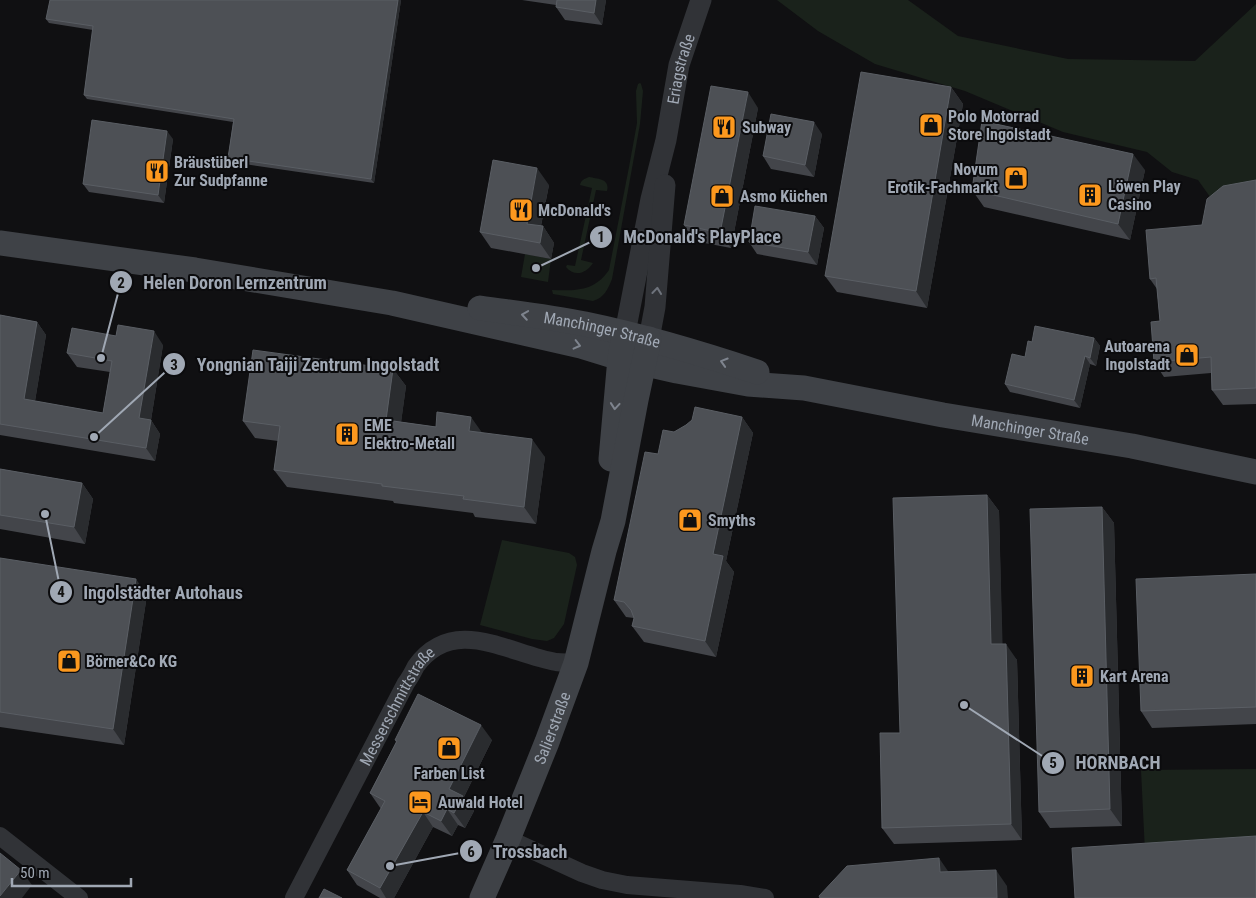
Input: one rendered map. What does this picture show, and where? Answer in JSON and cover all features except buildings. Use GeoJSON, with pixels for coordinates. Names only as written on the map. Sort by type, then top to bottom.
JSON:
{"type":"FeatureCollection","features":[{"type":"Feature","properties":{"kind":"main road","name":"Manchinger Straße"},"geometry":{"type":"LineString","coordinates":[[0,243],[196,270],[392,304],[581,346],[620,358],[677,371],[748,384],[804,388],[943,415],[1127,445],[1256,472]]}},
{"type":"Feature","properties":{"kind":"main road","name":"Manchinger Straße"},"geometry":{"type":"LineString","coordinates":[[392,304],[418,303],[468,306],[584,324],[649,339],[804,388]]}},
{"type":"Feature","properties":{"kind":"main road","name":"Salierstraße"},"geometry":{"type":"LineString","coordinates":[[604,551],[620,358],[625,333]]}},
{"type":"Feature","properties":{"kind":"main road","name":"Eriagstraße"},"geometry":{"type":"LineString","coordinates":[[645,364],[649,339]]}},
{"type":"Feature","properties":{"kind":"main road","name":"Salierstraße"},"geometry":{"type":"LineString","coordinates":[[482,898],[547,742],[576,663],[613,522],[636,400],[645,364]]}},
{"type":"Feature","properties":{"kind":"street","name":"Eriagstraße"},"geometry":{"type":"LineString","coordinates":[[625,333],[651,200],[666,140],[679,65],[700,0]]}},
{"type":"Feature","properties":{"kind":"street","name":"Eriagstraße"},"geometry":{"type":"LineString","coordinates":[[649,339],[655,307],[664,212],[666,140]]}},
{"type":"Feature","properties":{"kind":"street","name":"Messerschmittstraße"},"geometry":{"type":"LineString","coordinates":[[294,898],[406,683],[417,666],[431,651],[449,642],[468,639],[488,642],[557,662],[576,663]]}},
{"type":"Feature","properties":{"kind":"street"},"geometry":{"type":"LineString","coordinates":[[0,836],[78,898]]}},
{"type":"Feature","properties":{"kind":"street"},"geometry":{"type":"LineString","coordinates":[[508,839],[574,870],[602,880],[627,885],[740,894],[765,898]]}},
{"type":"Feature","properties":{"kind":"shaded area"},"geometry":{"type":"Polygon","coordinates":[[[777,0],[908,0],[958,36],[1068,59],[1195,61],[1256,4],[1256,182],[1213,201],[1198,180],[1172,172],[1147,152],[1063,132],[965,91],[875,64],[818,31],[777,0]]]}},
{"type":"Feature","properties":{"kind":"shaded area"},"geometry":{"type":"Polygon","coordinates":[[[640,83],[643,91],[640,124],[612,279],[607,290],[597,300],[593,301],[553,294],[552,290],[577,290],[591,286],[604,277],[609,270],[637,123],[636,91],[640,83]]]}},
{"type":"Feature","properties":{"kind":"shaded area"},"geometry":{"type":"Polygon","coordinates":[[[589,177],[605,182],[607,184],[607,191],[596,190],[581,260],[593,263],[587,270],[576,273],[566,267],[567,265],[575,266],[592,188],[580,185],[583,180],[589,177]]]}},
{"type":"Feature","properties":{"kind":"shaded area"},"geometry":{"type":"Polygon","coordinates":[[[525,254],[551,259],[548,282],[521,277],[525,254]]]}},
{"type":"Feature","properties":{"kind":"shaded area"},"geometry":{"type":"Polygon","coordinates":[[[502,540],[569,553],[575,557],[577,565],[564,624],[554,638],[547,641],[532,639],[480,625],[502,540]]]}},
{"type":"Feature","properties":{"kind":"shaded area"},"geometry":{"type":"Polygon","coordinates":[[[1256,769],[1256,844],[1145,852],[1141,770],[1256,769]]]}},
{"type":"Feature","properties":{"kind":"place","name":"Polo Motorrad Store Ingolstadt"},"geometry":{"type":"Point","coordinates":[931,125]}},
{"type":"Feature","properties":{"kind":"place","name":"Subway"},"geometry":{"type":"Point","coordinates":[724,127]}},
{"type":"Feature","properties":{"kind":"place","name":"Bräustüberl Zur Sudpfanne"},"geometry":{"type":"Point","coordinates":[157,171]}},
{"type":"Feature","properties":{"kind":"place","name":"Novum Erotik-Fachmarkt"},"geometry":{"type":"Point","coordinates":[1016,178]}},
{"type":"Feature","properties":{"kind":"place","name":"Löwen Play Casino"},"geometry":{"type":"Point","coordinates":[1090,195]}},
{"type":"Feature","properties":{"kind":"place","name":"Asmo Küchen"},"geometry":{"type":"Point","coordinates":[722,196]}},
{"type":"Feature","properties":{"kind":"place","name":"McDonald's"},"geometry":{"type":"Point","coordinates":[521,210]}},
{"type":"Feature","properties":{"kind":"place","name":"McDonald's PlayPlace"},"geometry":{"type":"Point","coordinates":[536,268]}},
{"type":"Feature","properties":{"kind":"place","name":"Autoarena Ingolstadt"},"geometry":{"type":"Point","coordinates":[1187,355]}},
{"type":"Feature","properties":{"kind":"place","name":"Helen Doron Lernzentrum"},"geometry":{"type":"Point","coordinates":[101,358]}},
{"type":"Feature","properties":{"kind":"place","name":"EME Elektro-Metall"},"geometry":{"type":"Point","coordinates":[347,434]}},
{"type":"Feature","properties":{"kind":"place","name":"Yongnian Taiji Zentrum Ingolstadt"},"geometry":{"type":"Point","coordinates":[94,437]}},
{"type":"Feature","properties":{"kind":"place","name":"Ingolstädter Autohaus"},"geometry":{"type":"Point","coordinates":[45,514]}},
{"type":"Feature","properties":{"kind":"place","name":"Smyths"},"geometry":{"type":"Point","coordinates":[690,520]}},
{"type":"Feature","properties":{"kind":"place","name":"Börner&Co KG"},"geometry":{"type":"Point","coordinates":[69,661]}},
{"type":"Feature","properties":{"kind":"place","name":"Kart Arena"},"geometry":{"type":"Point","coordinates":[1082,676]}},
{"type":"Feature","properties":{"kind":"place","name":"HORNBACH"},"geometry":{"type":"Point","coordinates":[964,705]}},
{"type":"Feature","properties":{"kind":"place","name":"Farben List"},"geometry":{"type":"Point","coordinates":[449,748]}},
{"type":"Feature","properties":{"kind":"place","name":"Auwald Hotel"},"geometry":{"type":"Point","coordinates":[420,802]}},
{"type":"Feature","properties":{"kind":"place","name":"Trossbach"},"geometry":{"type":"Point","coordinates":[390,866]}}]}
